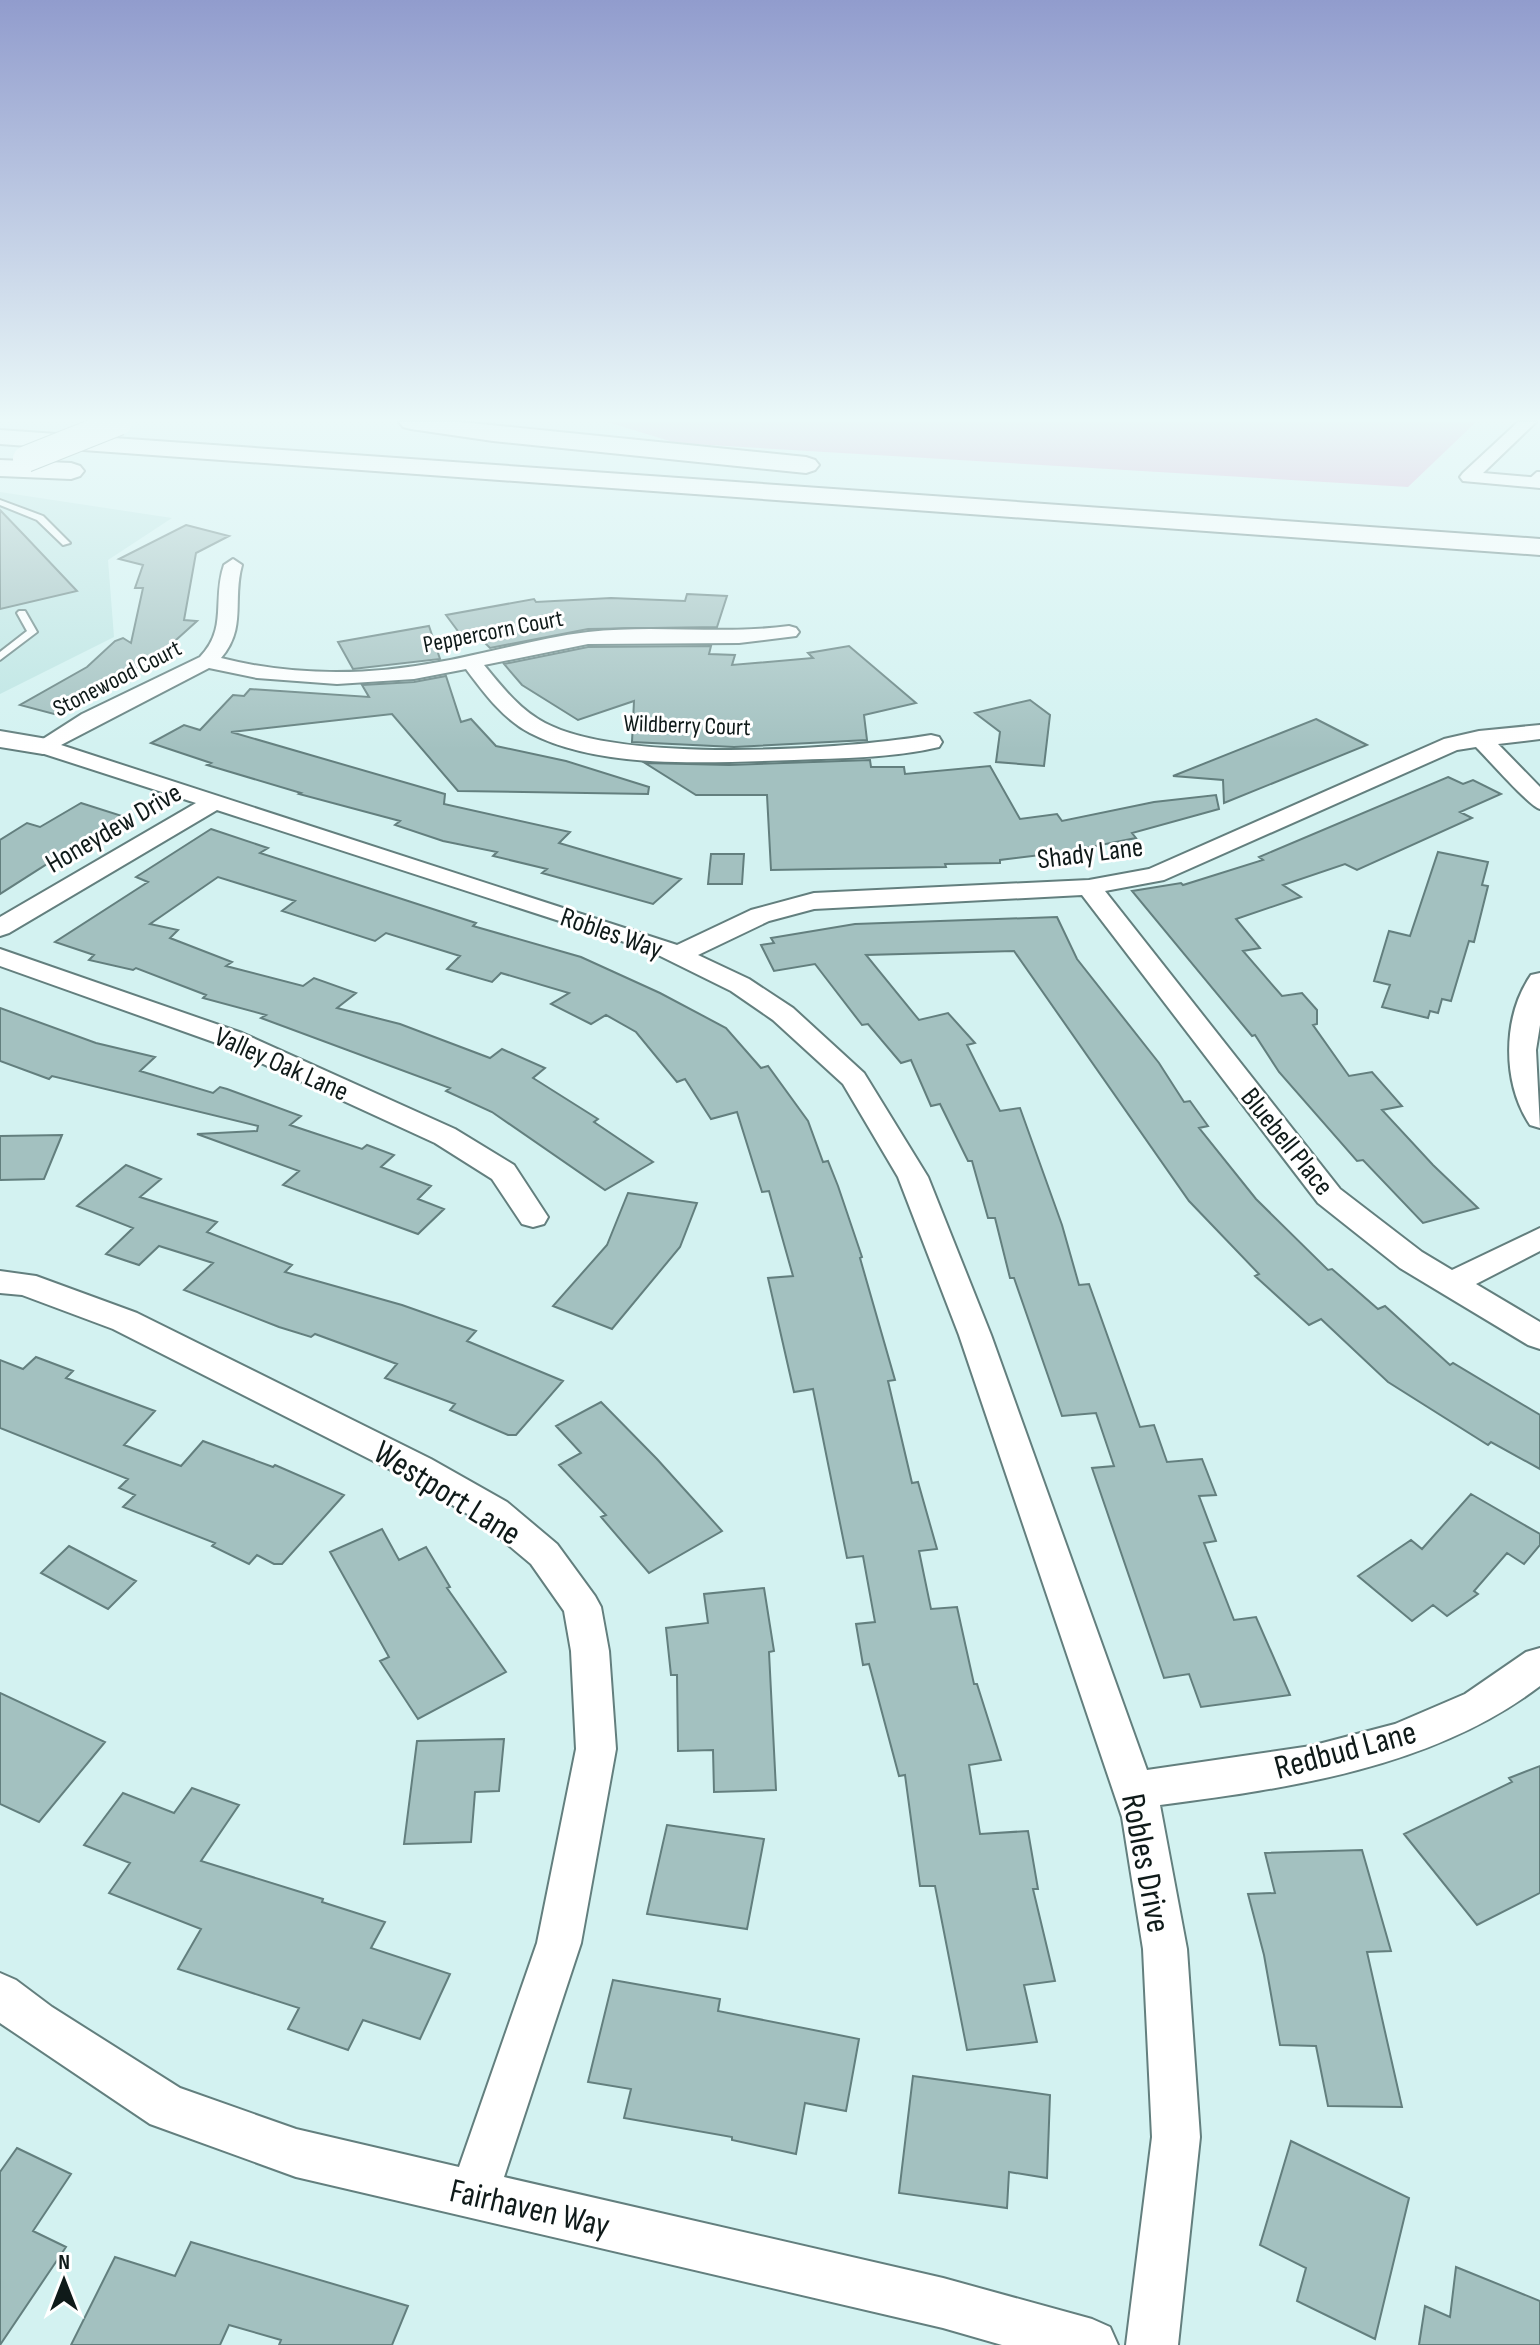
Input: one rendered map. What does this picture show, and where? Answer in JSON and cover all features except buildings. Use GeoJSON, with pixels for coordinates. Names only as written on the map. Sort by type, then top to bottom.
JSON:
{"type":"FeatureCollection","features":[{"type":"Feature","properties":{"kind":"highway"},"geometry":{"type":"LineString","coordinates":[[1321,531],[1540,547]]}},
{"type":"Feature","properties":{"kind":"street","name":"Stonewood Court"},"geometry":{"type":"LineString","coordinates":[[43,746],[207,661],[217,651],[229,627],[226,596],[233,565]]}},
{"type":"Feature","properties":{"kind":"street","name":"Peppercorn Court"},"geometry":{"type":"LineString","coordinates":[[207,661],[303,676],[350,678],[415,673],[587,638],[651,635],[733,639],[789,632]]}},
{"type":"Feature","properties":{"kind":"street","name":"Wildberry Court"},"geometry":{"type":"LineString","coordinates":[[471,662],[500,699],[534,726],[550,734],[625,752],[726,754],[871,751],[931,742]]}},
{"type":"Feature","properties":{"kind":"street","name":"Shady Lane"},"geometry":{"type":"LineString","coordinates":[[679,954],[746,918],[775,908],[814,901],[1089,887],[1155,875],[1452,744],[1540,732]]}},
{"type":"Feature","properties":{"kind":"street"},"geometry":{"type":"LineString","coordinates":[[1479,738],[1520,777],[1540,802]]}},
{"type":"Feature","properties":{"kind":"street","name":"Robles Way"},"geometry":{"type":"LineString","coordinates":[[0,739],[43,746],[655,944],[740,985],[783,1014],[854,1079],[913,1177],[998,1402]]}},
{"type":"Feature","properties":{"kind":"street","name":"Honeydew Drive"},"geometry":{"type":"LineString","coordinates":[[0,928],[214,802]]}},
{"type":"Feature","properties":{"kind":"street","name":"Bluebell Place"},"geometry":{"type":"LineString","coordinates":[[1089,887],[1329,1196],[1411,1260],[1540,1337]]}},
{"type":"Feature","properties":{"kind":"street","name":"Valley Oak Lane"},"geometry":{"type":"LineString","coordinates":[[0,957],[232,1039],[445,1136],[503,1172],[533,1217]]}},
{"type":"Feature","properties":{"kind":"street"},"geometry":{"type":"LineString","coordinates":[[1540,981],[1522,1030],[1521,1058],[1529,1096],[1540,1119]]}},
{"type":"Feature","properties":{"kind":"street"},"geometry":{"type":"LineString","coordinates":[[1452,1285],[1471,1272],[1540,1238]]}},
{"type":"Feature","properties":{"kind":"street","name":"Westport Lane"},"geometry":{"type":"LineString","coordinates":[[0,1282],[25,1284],[125,1321],[418,1468],[494,1512],[544,1554],[582,1607],[590,1651],[596,1749],[559,1943],[474,2194]]}},
{"type":"Feature","properties":{"kind":"street","name":"Robles Drive"},"geometry":{"type":"LineString","coordinates":[[998,1402],[1143,1817],[1165,1949],[1176,2137],[1152,2345]]}},
{"type":"Feature","properties":{"kind":"street","name":"Redbud Lane"},"geometry":{"type":"LineString","coordinates":[[1134,1790],[1293,1768],[1373,1749],[1480,1706],[1540,1664]]}},
{"type":"Feature","properties":{"kind":"street","name":"Fairhaven Way"},"geometry":{"type":"LineString","coordinates":[[0,1995],[36,2023],[167,2107],[296,2153],[943,2303],[1092,2345]]}},
{"type":"Feature","properties":{"kind":"lane"},"geometry":{"type":"LineString","coordinates":[[54,531],[66,543]]}},
{"type":"Feature","properties":{"kind":"lane"},"geometry":{"type":"LineString","coordinates":[[0,657],[32,632],[22,613]]}},
{"type":"Feature","properties":{"kind":"shaded area"},"geometry":{"type":"Polygon","coordinates":[[[0,531],[152,531],[108,560],[114,637],[0,694],[0,531]]]}}]}
